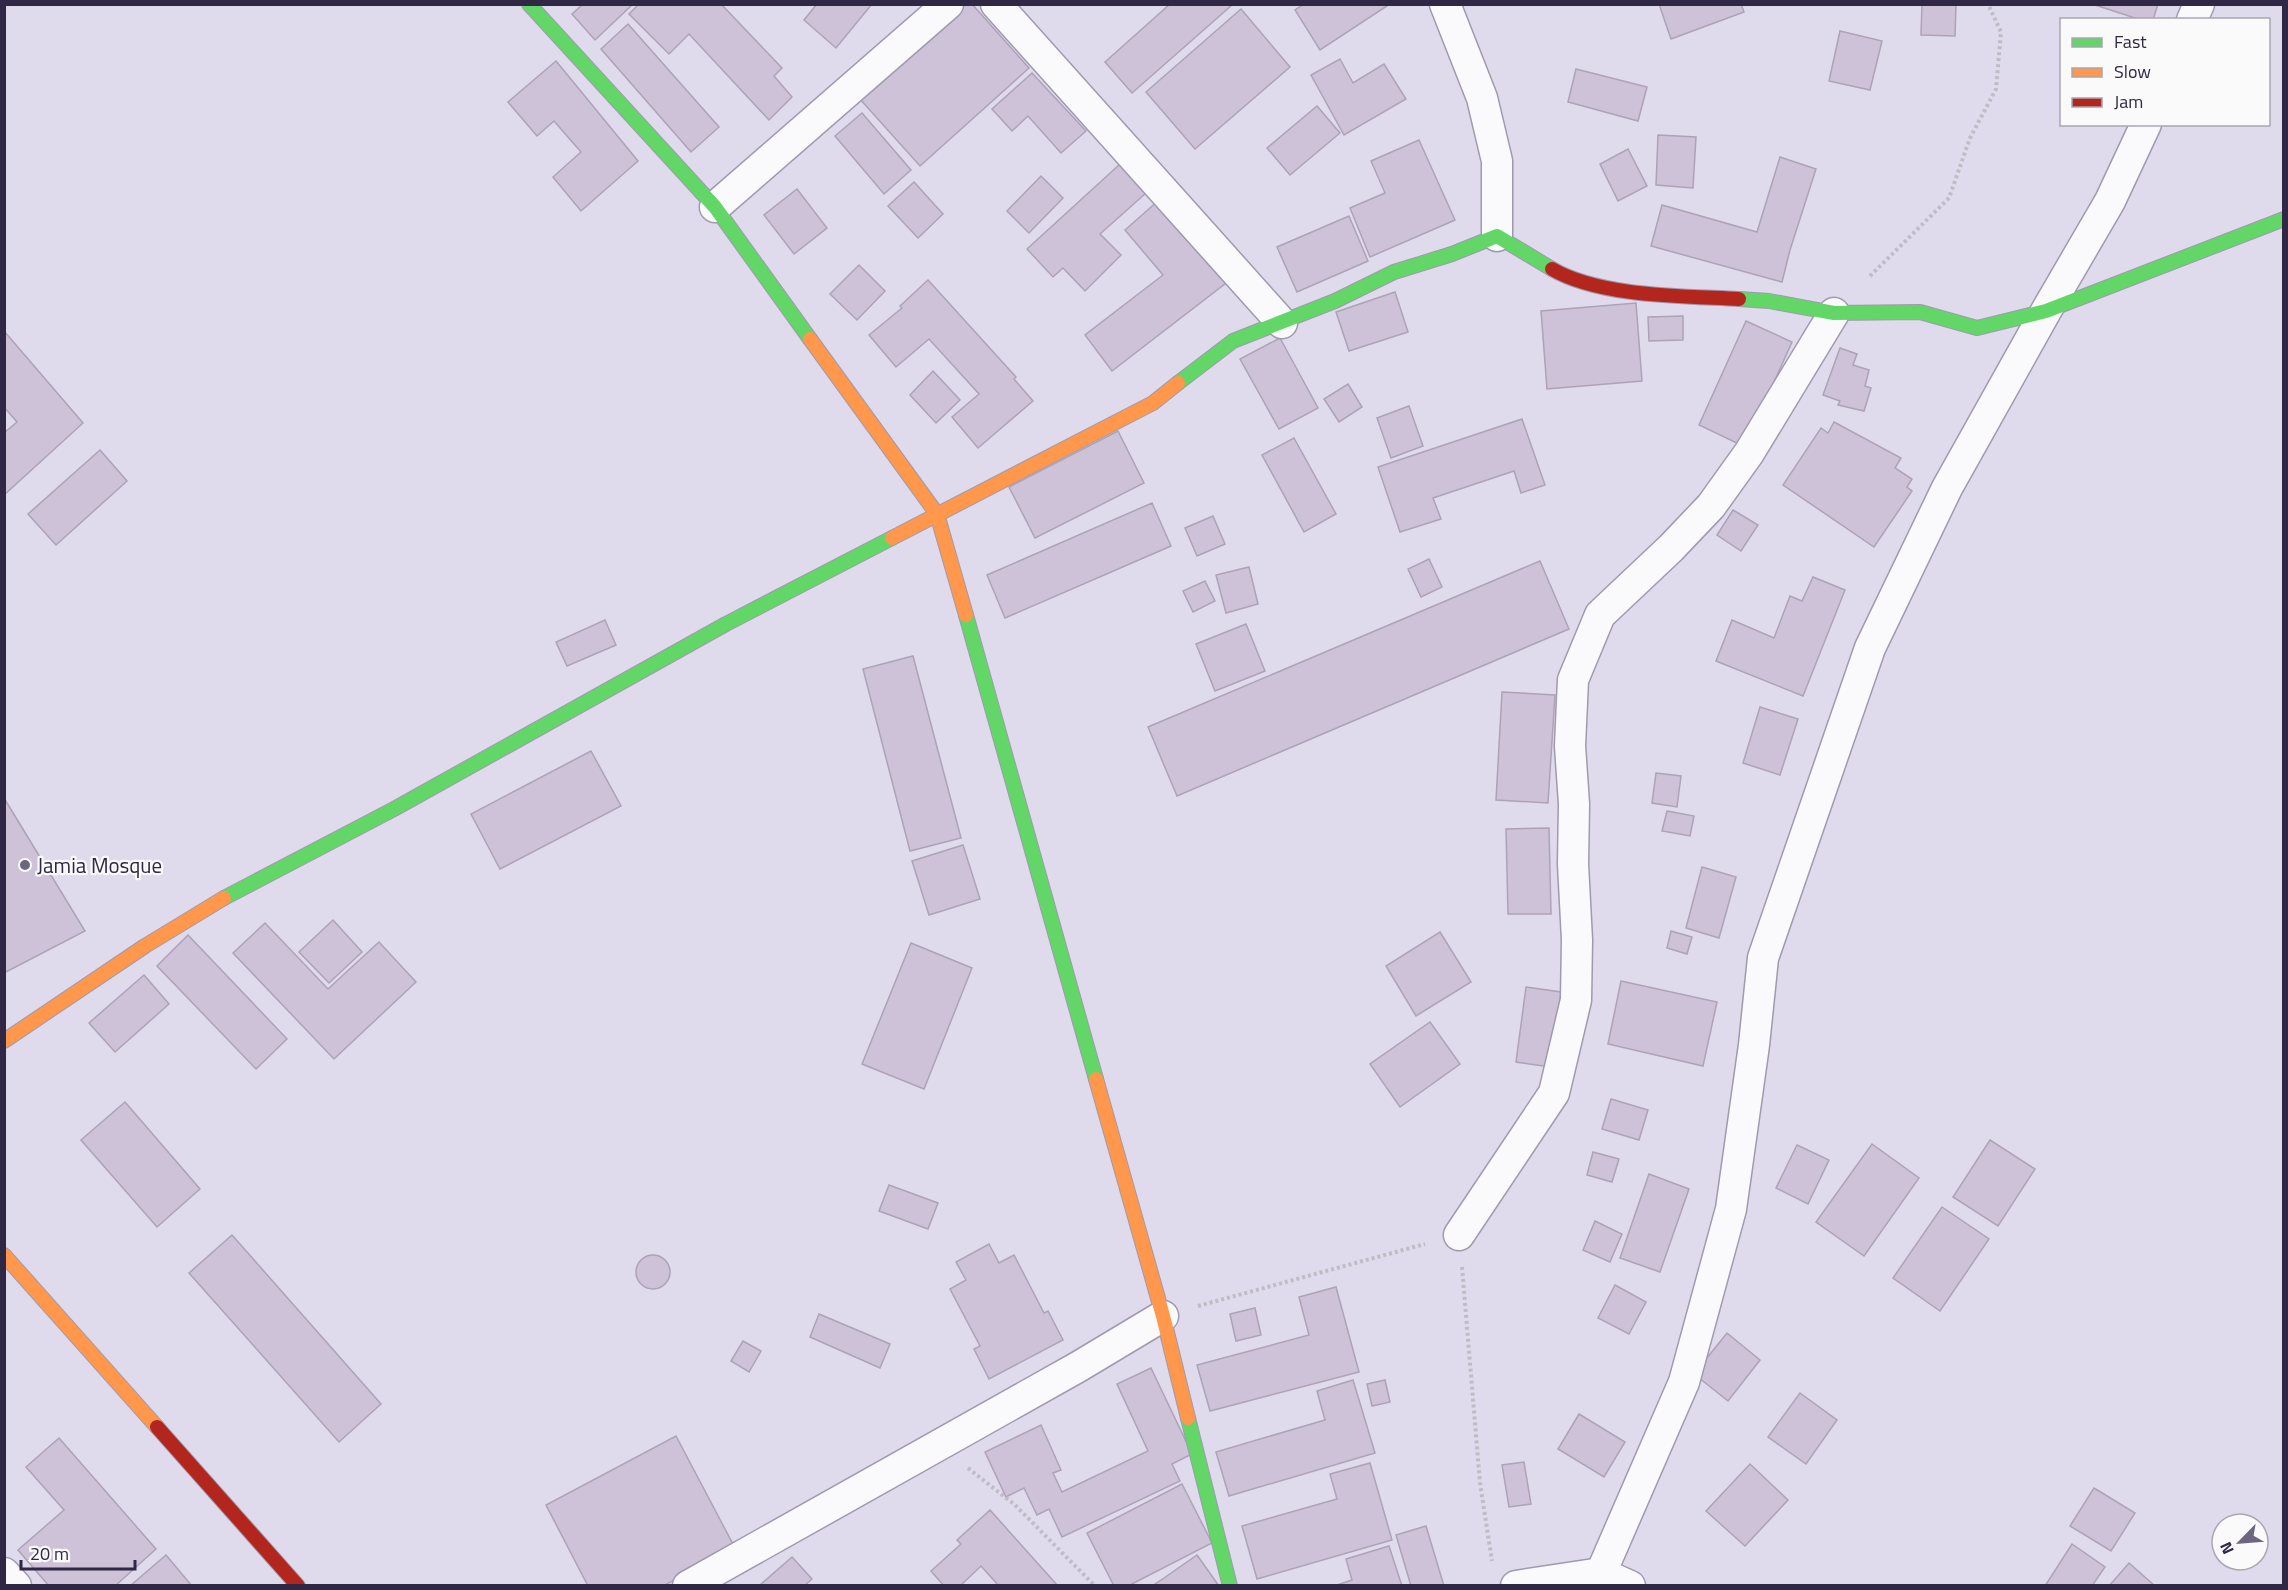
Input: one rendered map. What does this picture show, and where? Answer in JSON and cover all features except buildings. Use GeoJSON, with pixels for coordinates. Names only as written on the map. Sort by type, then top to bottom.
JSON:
{"type":"FeatureCollection","features":[{"type":"Feature","properties":{"kind":"street"},"geometry":{"type":"LineString","coordinates":[[529,4],[714,207],[937,514],[1163,1316],[1230,1586]]}},
{"type":"Feature","properties":{"kind":"street"},"geometry":{"type":"LineString","coordinates":[[714,207],[948,4]]}},
{"type":"Feature","properties":{"kind":"street"},"geometry":{"type":"LineString","coordinates":[[996,4],[1282,322]]}},
{"type":"Feature","properties":{"kind":"street"},"geometry":{"type":"LineString","coordinates":[[1445,4],[1482,98],[1497,160],[1497,236]]}},
{"type":"Feature","properties":{"kind":"street"},"geometry":{"type":"LineString","coordinates":[[2193,18],[2199,4]]}},
{"type":"Feature","properties":{"kind":"street"},"geometry":{"type":"LineString","coordinates":[[1601,1573],[1684,1382],[1731,1209],[1754,1045],[1763,958],[1870,648],[1947,488],[2110,201],[2145,126]]}},
{"type":"Feature","properties":{"kind":"street"},"geometry":{"type":"LineString","coordinates":[[1497,236],[1566,278],[1634,293],[1769,301],[1834,313],[1920,312],[1977,328],[2046,311],[2283,219]]}},
{"type":"Feature","properties":{"kind":"street"},"geometry":{"type":"LineString","coordinates":[[4,1041],[145,946],[238,890],[394,808],[726,624],[1153,403],[1233,341],[1335,301],[1394,272],[1452,254],[1497,236]]}},
{"type":"Feature","properties":{"kind":"street"},"geometry":{"type":"LineString","coordinates":[[1459,1235],[1554,1094],[1576,1000],[1577,940],[1573,864],[1575,804],[1569,746],[1573,680],[1600,615],[1711,506],[1749,453],[1834,313]]}},
{"type":"Feature","properties":{"kind":"street"},"geometry":{"type":"LineString","coordinates":[[4,1255],[298,1586]]}},
{"type":"Feature","properties":{"kind":"street"},"geometry":{"type":"LineString","coordinates":[[688,1586],[1078,1367],[1163,1316]]}},
{"type":"Feature","properties":{"kind":"street"},"geometry":{"type":"LineString","coordinates":[[4,1573],[16,1586]]}},
{"type":"Feature","properties":{"kind":"street"},"geometry":{"type":"LineString","coordinates":[[1516,1586],[1601,1573],[1630,1586]]}},
{"type":"Feature","properties":{"kind":"path"},"geometry":{"type":"LineString","coordinates":[[1834,313],[1949,198],[1970,138],[1996,89],[2001,32],[1988,4]]}},
{"type":"Feature","properties":{"kind":"path"},"geometry":{"type":"LineString","coordinates":[[1163,1316],[1459,1235],[1480,1483],[1492,1563]]}},
{"type":"Feature","properties":{"kind":"path"},"geometry":{"type":"LineString","coordinates":[[963,1464],[1015,1505],[1095,1586]]}},
{"type":"Feature","properties":{"kind":"traffic: fast"},"geometry":{"type":"LineString","coordinates":[[529,4],[715,207],[810,339]]}},
{"type":"Feature","properties":{"kind":"traffic: fast"},"geometry":{"type":"LineString","coordinates":[[1739,299],[1769,301],[1834,313],[1920,312],[1977,328],[2046,311],[2284,219]]}},
{"type":"Feature","properties":{"kind":"traffic: fast"},"geometry":{"type":"LineString","coordinates":[[1178,383],[1233,341],[1335,301],[1394,272],[1452,254],[1497,236],[1552,269]]}},
{"type":"Feature","properties":{"kind":"traffic: fast"},"geometry":{"type":"LineString","coordinates":[[224,898],[394,809],[726,624],[892,538]]}},
{"type":"Feature","properties":{"kind":"traffic: fast"},"geometry":{"type":"LineString","coordinates":[[966,615],[1096,1079]]}},
{"type":"Feature","properties":{"kind":"traffic: fast"},"geometry":{"type":"LineString","coordinates":[[1188,1418],[1230,1586]]}},
{"type":"Feature","properties":{"kind":"traffic: slow"},"geometry":{"type":"LineString","coordinates":[[810,339],[937,514],[966,615]]}},
{"type":"Feature","properties":{"kind":"traffic: slow"},"geometry":{"type":"LineString","coordinates":[[892,538],[1153,403],[1178,383]]}},
{"type":"Feature","properties":{"kind":"traffic: slow"},"geometry":{"type":"LineString","coordinates":[[4,1041],[145,946],[224,898]]}},
{"type":"Feature","properties":{"kind":"traffic: slow"},"geometry":{"type":"LineString","coordinates":[[1096,1079],[1163,1316],[1188,1418]]}},
{"type":"Feature","properties":{"kind":"traffic: slow"},"geometry":{"type":"LineString","coordinates":[[4,1255],[157,1427]]}},
{"type":"Feature","properties":{"kind":"traffic: jam"},"geometry":{"type":"LineString","coordinates":[[1552,269],[1572,278],[1617,290],[1668,296],[1739,299]]}},
{"type":"Feature","properties":{"kind":"traffic: jam"},"geometry":{"type":"LineString","coordinates":[[157,1427],[298,1586]]}},
{"type":"Feature","properties":{"kind":"place","name":"Jamia Mosque"},"geometry":{"type":"Point","coordinates":[25,865]}}]}
